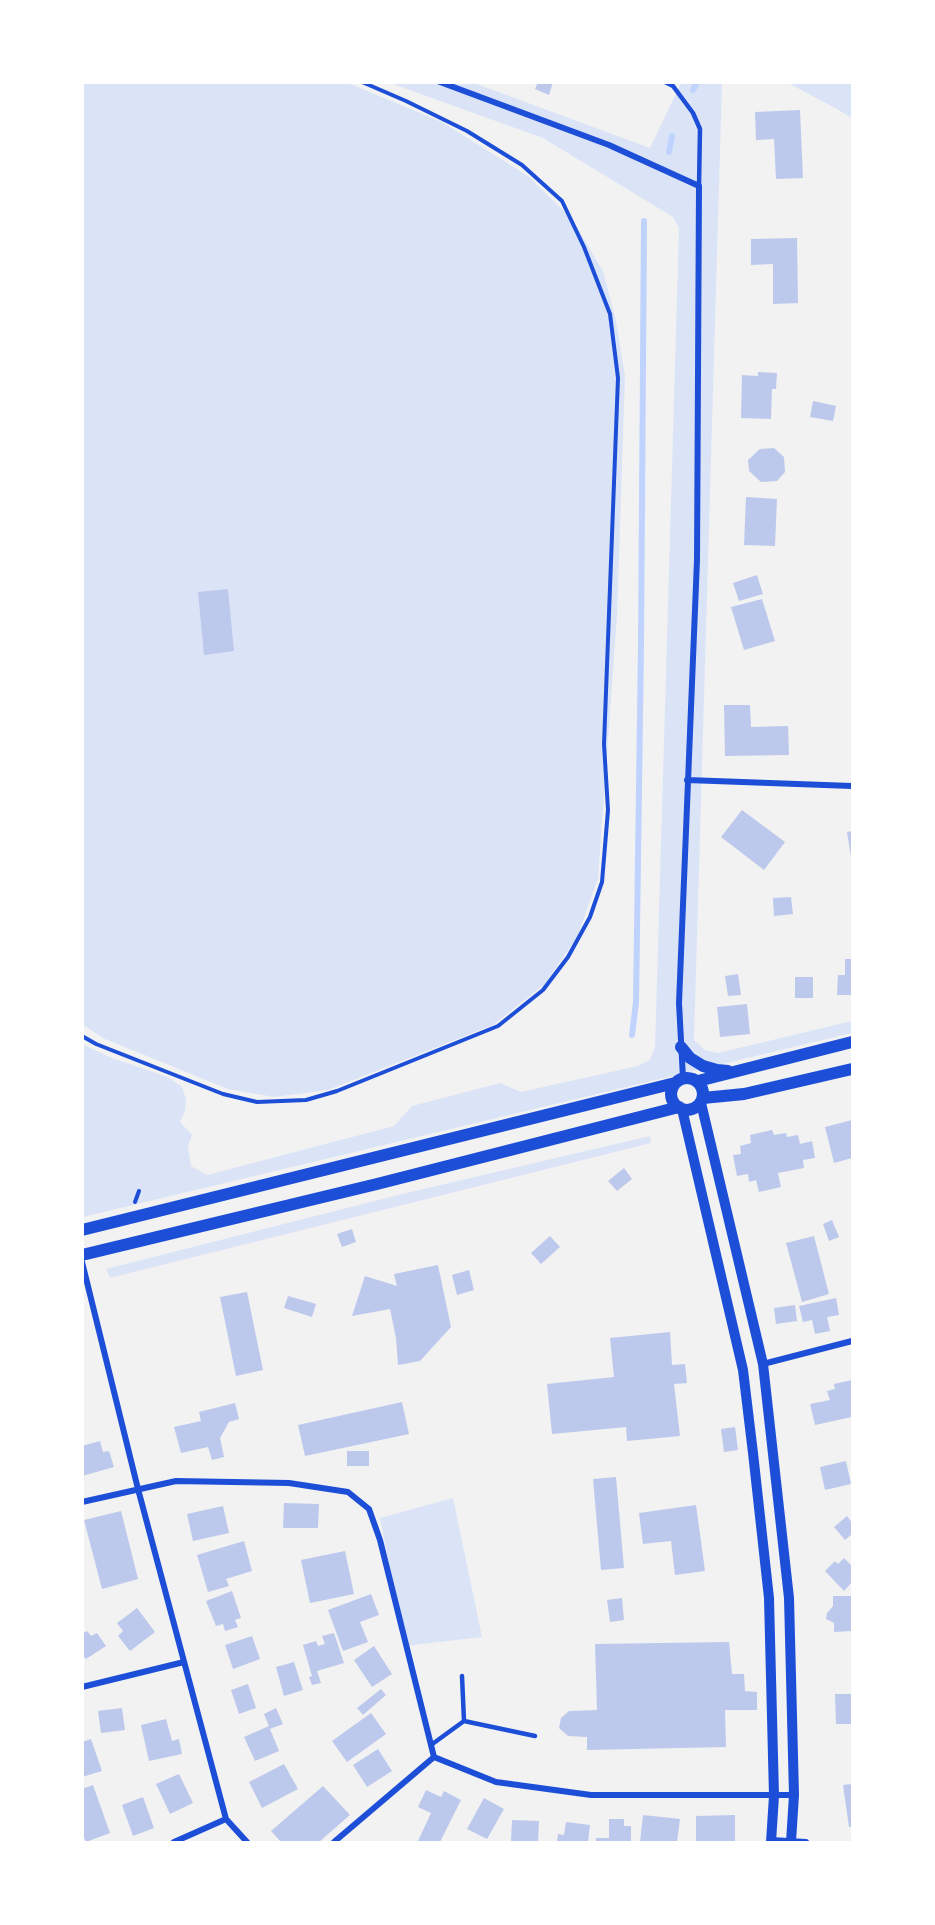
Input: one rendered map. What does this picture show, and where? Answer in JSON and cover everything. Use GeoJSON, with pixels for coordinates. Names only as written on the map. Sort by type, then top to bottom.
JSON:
{"type":"FeatureCollection","features":[{"type":"Feature","properties":{"kind":"main road"},"geometry":{"type":"LineString","coordinates":[[82,1230],[679,1081],[698,1081],[852,1042]]}},
{"type":"Feature","properties":{"kind":"main road"},"geometry":{"type":"LineString","coordinates":[[681,1047],[690,1058],[703,1066],[732,1071]]}},
{"type":"Feature","properties":{"kind":"main road"},"geometry":{"type":"LineString","coordinates":[[82,1255],[377,1184],[632,1118],[681,1108],[692,1109],[702,1100],[744,1094],[852,1069]]}},
{"type":"Feature","properties":{"kind":"main road"},"geometry":{"type":"LineString","coordinates":[[679,1081],[671,1096],[681,1108]]}},
{"type":"Feature","properties":{"kind":"main road"},"geometry":{"type":"LineString","coordinates":[[698,1081],[703,1089],[702,1100]]}},
{"type":"Feature","properties":{"kind":"street"},"geometry":{"type":"LineString","coordinates":[[440,82],[609,146],[699,186],[697,560],[679,1003],[681,1047],[679,1081]]}},
{"type":"Feature","properties":{"kind":"street"},"geometry":{"type":"LineString","coordinates":[[687,780],[852,786]]}},
{"type":"Feature","properties":{"kind":"street"},"geometry":{"type":"LineString","coordinates":[[702,1100],[763,1364],[789,1598],[794,1795],[791,1842]]}},
{"type":"Feature","properties":{"kind":"street"},"geometry":{"type":"LineString","coordinates":[[681,1108],[743,1370],[769,1598],[774,1796],[771,1841],[806,1842]]}},
{"type":"Feature","properties":{"kind":"street"},"geometry":{"type":"LineString","coordinates":[[82,1262],[138,1489],[226,1819],[247,1842]]}},
{"type":"Feature","properties":{"kind":"street"},"geometry":{"type":"LineString","coordinates":[[763,1364],[852,1341]]}},
{"type":"Feature","properties":{"kind":"street"},"geometry":{"type":"LineString","coordinates":[[753,1453],[772,1451]]}},
{"type":"Feature","properties":{"kind":"street"},"geometry":{"type":"LineString","coordinates":[[82,1502],[176,1481],[289,1483],[348,1492],[369,1509],[380,1540],[434,1757]]}},
{"type":"Feature","properties":{"kind":"street"},"geometry":{"type":"LineString","coordinates":[[82,1687],[184,1662]]}},
{"type":"Feature","properties":{"kind":"street"},"geometry":{"type":"LineString","coordinates":[[434,1757],[496,1782],[591,1795],[794,1795]]}},
{"type":"Feature","properties":{"kind":"street"},"geometry":{"type":"LineString","coordinates":[[334,1842],[434,1757]]}},
{"type":"Feature","properties":{"kind":"street"},"geometry":{"type":"LineString","coordinates":[[174,1842],[226,1819]]}},
{"type":"Feature","properties":{"kind":"lane"},"geometry":{"type":"LineString","coordinates":[[665,82],[673,86],[693,113],[700,129],[699,186]]}},
{"type":"Feature","properties":{"kind":"lane"},"geometry":{"type":"LineString","coordinates":[[462,1676],[464,1721]]}},
{"type":"Feature","properties":{"kind":"lane"},"geometry":{"type":"LineString","coordinates":[[431,1745],[464,1721],[535,1736]]}},
{"type":"Feature","properties":{"kind":"path"},"geometry":{"type":"LineString","coordinates":[[82,1036],[96,1044],[223,1094],[257,1102],[306,1100],[337,1091],[498,1026],[543,990],[568,957],[590,917],[602,882],[608,810],[604,744],[618,378],[610,314],[584,247],[562,201],[522,165],[467,131],[362,82]]}},
{"type":"Feature","properties":{"kind":"shaded area"},"geometry":{"type":"Polygon","coordinates":[[[82,83],[348,83],[442,122],[528,176],[572,219],[603,271],[616,321],[625,376],[617,616],[598,879],[577,937],[545,984],[493,1025],[328,1090],[274,1097],[228,1089],[105,1039],[83,1025],[82,83]]]}},
{"type":"Feature","properties":{"kind":"shaded area"},"geometry":{"type":"Polygon","coordinates":[[[390,83],[474,83],[650,148],[681,83],[722,83],[694,1040],[705,1050],[718,1053],[852,1021],[852,1033],[83,1217],[82,1044],[112,1058],[168,1077],[182,1087],[186,1099],[185,1111],[180,1122],[192,1135],[188,1146],[191,1166],[207,1175],[394,1126],[412,1106],[500,1083],[521,1092],[638,1066],[650,1060],[655,1047],[679,228],[673,217],[543,138],[390,83]]]}},
{"type":"Feature","properties":{"kind":"shaded area"},"geometry":{"type":"Polygon","coordinates":[[[788,83],[852,83],[852,118],[835,108],[788,83]]]}},
{"type":"Feature","properties":{"kind":"shaded area"},"geometry":{"type":"Polygon","coordinates":[[[650,1136],[651,1143],[110,1278],[106,1269],[402,1194],[650,1136]]]}},
{"type":"Feature","properties":{"kind":"shaded area"},"geometry":{"type":"Polygon","coordinates":[[[453,1498],[482,1637],[405,1646],[380,1518],[453,1498]]]}},
{"type":"Feature","properties":{"kind":"building"},"geometry":{"type":"Polygon","coordinates":[[[538,82],[553,82],[549,95],[535,89],[538,82]]]}},
{"type":"Feature","properties":{"kind":"building"},"geometry":{"type":"Polygon","coordinates":[[[800,110],[803,178],[776,179],[774,139],[756,140],[755,112],[800,110]]]}},
{"type":"Feature","properties":{"kind":"building"},"geometry":{"type":"Polygon","coordinates":[[[797,238],[798,303],[773,304],[773,264],[751,265],[751,239],[797,238]]]}},
{"type":"Feature","properties":{"kind":"building"},"geometry":{"type":"Polygon","coordinates":[[[758,372],[777,373],[776,389],[772,389],[771,419],[741,418],[742,375],[758,376],[758,372]]]}},
{"type":"Feature","properties":{"kind":"building"},"geometry":{"type":"Polygon","coordinates":[[[813,401],[836,406],[833,421],[810,417],[813,401]]]}},
{"type":"Feature","properties":{"kind":"building"},"geometry":{"type":"Polygon","coordinates":[[[774,448],[784,457],[785,472],[777,481],[761,482],[749,471],[748,460],[760,449],[774,448]]]}},
{"type":"Feature","properties":{"kind":"building"},"geometry":{"type":"Polygon","coordinates":[[[746,497],[777,499],[775,546],[744,545],[746,497]]]}},
{"type":"Feature","properties":{"kind":"building"},"geometry":{"type":"Polygon","coordinates":[[[757,575],[763,594],[739,601],[733,583],[757,575]]]}},
{"type":"Feature","properties":{"kind":"building"},"geometry":{"type":"Polygon","coordinates":[[[228,589],[234,651],[204,655],[198,592],[228,589]]]}},
{"type":"Feature","properties":{"kind":"building"},"geometry":{"type":"Polygon","coordinates":[[[762,599],[775,641],[744,650],[731,607],[762,599]]]}},
{"type":"Feature","properties":{"kind":"building"},"geometry":{"type":"Polygon","coordinates":[[[724,705],[750,705],[751,727],[788,726],[789,755],[725,756],[724,705]]]}},
{"type":"Feature","properties":{"kind":"building"},"geometry":{"type":"Polygon","coordinates":[[[742,810],[785,842],[764,870],[721,837],[742,810]]]}},
{"type":"Feature","properties":{"kind":"building"},"geometry":{"type":"Polygon","coordinates":[[[852,831],[852,857],[851,857],[847,832],[852,831]]]}},
{"type":"Feature","properties":{"kind":"building"},"geometry":{"type":"Polygon","coordinates":[[[791,897],[793,914],[774,916],[773,898],[791,897]]]}},
{"type":"Feature","properties":{"kind":"building"},"geometry":{"type":"Polygon","coordinates":[[[845,959],[852,959],[852,995],[837,995],[838,975],[845,975],[845,959]]]}},
{"type":"Feature","properties":{"kind":"building"},"geometry":{"type":"Polygon","coordinates":[[[738,974],[741,995],[728,996],[725,976],[738,974]]]}},
{"type":"Feature","properties":{"kind":"building"},"geometry":{"type":"Polygon","coordinates":[[[795,977],[813,977],[813,998],[795,998],[795,977]]]}},
{"type":"Feature","properties":{"kind":"building"},"geometry":{"type":"Polygon","coordinates":[[[747,1004],[750,1034],[720,1037],[717,1007],[747,1004]]]}},
{"type":"Feature","properties":{"kind":"building"},"geometry":{"type":"Polygon","coordinates":[[[852,1120],[852,1158],[834,1163],[825,1127],[852,1120]]]}},
{"type":"Feature","properties":{"kind":"building"},"geometry":{"type":"Polygon","coordinates":[[[772,1130],[774,1135],[786,1133],[787,1137],[798,1135],[800,1144],[812,1141],[815,1158],[803,1160],[804,1168],[778,1173],[781,1187],[759,1192],[756,1180],[749,1182],[748,1174],[737,1176],[733,1155],[741,1154],[740,1146],[751,1143],[750,1135],[772,1130]]]}},
{"type":"Feature","properties":{"kind":"building"},"geometry":{"type":"Polygon","coordinates":[[[624,1168],[632,1179],[617,1191],[608,1181],[624,1168]]]}},
{"type":"Feature","properties":{"kind":"building"},"geometry":{"type":"Polygon","coordinates":[[[832,1220],[839,1237],[829,1241],[823,1224],[832,1220]]]}},
{"type":"Feature","properties":{"kind":"building"},"geometry":{"type":"Polygon","coordinates":[[[352,1229],[356,1242],[342,1247],[337,1234],[352,1229]]]}},
{"type":"Feature","properties":{"kind":"building"},"geometry":{"type":"Polygon","coordinates":[[[550,1236],[560,1247],[541,1264],[531,1253],[550,1236]]]}},
{"type":"Feature","properties":{"kind":"building"},"geometry":{"type":"Polygon","coordinates":[[[814,1236],[829,1294],[802,1302],[786,1243],[814,1236]]]}},
{"type":"Feature","properties":{"kind":"building"},"geometry":{"type":"Polygon","coordinates":[[[438,1265],[451,1327],[420,1361],[398,1365],[396,1338],[390,1309],[352,1316],[365,1276],[397,1286],[394,1274],[438,1265]]]}},
{"type":"Feature","properties":{"kind":"building"},"geometry":{"type":"Polygon","coordinates":[[[469,1270],[474,1290],[457,1295],[452,1275],[469,1270]]]}},
{"type":"Feature","properties":{"kind":"building"},"geometry":{"type":"Polygon","coordinates":[[[247,1292],[263,1370],[236,1376],[220,1297],[247,1292]]]}},
{"type":"Feature","properties":{"kind":"building"},"geometry":{"type":"Polygon","coordinates":[[[288,1296],[316,1304],[312,1317],[284,1308],[288,1296]]]}},
{"type":"Feature","properties":{"kind":"building"},"geometry":{"type":"Polygon","coordinates":[[[836,1298],[839,1315],[827,1317],[830,1331],[815,1334],[812,1320],[803,1322],[799,1306],[836,1298]]]}},
{"type":"Feature","properties":{"kind":"building"},"geometry":{"type":"Polygon","coordinates":[[[795,1305],[797,1321],[776,1324],[774,1308],[795,1305]]]}},
{"type":"Feature","properties":{"kind":"building"},"geometry":{"type":"Polygon","coordinates":[[[670,1332],[672,1365],[685,1364],[687,1383],[674,1384],[680,1436],[627,1441],[626,1427],[552,1434],[547,1384],[614,1377],[610,1338],[670,1332]]]}},
{"type":"Feature","properties":{"kind":"building"},"geometry":{"type":"Polygon","coordinates":[[[852,1380],[852,1417],[815,1425],[810,1404],[830,1400],[827,1391],[835,1389],[834,1384],[852,1380]]]}},
{"type":"Feature","properties":{"kind":"building"},"geometry":{"type":"Polygon","coordinates":[[[402,1402],[409,1434],[305,1456],[298,1425],[402,1402]]]}},
{"type":"Feature","properties":{"kind":"building"},"geometry":{"type":"Polygon","coordinates":[[[235,1403],[239,1419],[229,1422],[220,1438],[224,1457],[212,1460],[208,1447],[181,1453],[174,1427],[201,1421],[199,1412],[235,1403]]]}},
{"type":"Feature","properties":{"kind":"building"},"geometry":{"type":"Polygon","coordinates":[[[735,1427],[738,1450],[724,1452],[721,1429],[735,1427]]]}},
{"type":"Feature","properties":{"kind":"building"},"geometry":{"type":"Polygon","coordinates":[[[100,1441],[103,1452],[109,1451],[114,1467],[82,1476],[82,1446],[100,1441]]]}},
{"type":"Feature","properties":{"kind":"building"},"geometry":{"type":"Polygon","coordinates":[[[347,1451],[369,1451],[369,1466],[347,1466],[347,1451]]]}},
{"type":"Feature","properties":{"kind":"building"},"geometry":{"type":"Polygon","coordinates":[[[846,1461],[851,1484],[825,1490],[820,1467],[846,1461]]]}},
{"type":"Feature","properties":{"kind":"building"},"geometry":{"type":"Polygon","coordinates":[[[616,1477],[624,1568],[601,1570],[593,1479],[616,1477]]]}},
{"type":"Feature","properties":{"kind":"building"},"geometry":{"type":"Polygon","coordinates":[[[284,1503],[319,1504],[318,1528],[283,1528],[284,1503]]]}},
{"type":"Feature","properties":{"kind":"building"},"geometry":{"type":"Polygon","coordinates":[[[696,1505],[705,1571],[675,1575],[671,1541],[643,1544],[639,1513],[696,1505]]]}},
{"type":"Feature","properties":{"kind":"building"},"geometry":{"type":"Polygon","coordinates":[[[223,1506],[229,1533],[193,1541],[187,1514],[223,1506]]]}},
{"type":"Feature","properties":{"kind":"building"},"geometry":{"type":"Polygon","coordinates":[[[121,1511],[138,1579],[102,1589],[84,1520],[121,1511]]]}},
{"type":"Feature","properties":{"kind":"building"},"geometry":{"type":"Polygon","coordinates":[[[847,1516],[852,1523],[852,1534],[845,1540],[834,1527],[847,1516]]]}},
{"type":"Feature","properties":{"kind":"building"},"geometry":{"type":"Polygon","coordinates":[[[244,1541],[252,1571],[226,1579],[229,1586],[208,1592],[197,1555],[244,1541]]]}},
{"type":"Feature","properties":{"kind":"building"},"geometry":{"type":"Polygon","coordinates":[[[345,1551],[354,1594],[310,1603],[301,1560],[345,1551]]]}},
{"type":"Feature","properties":{"kind":"building"},"geometry":{"type":"Polygon","coordinates":[[[844,1558],[852,1566],[852,1582],[844,1591],[825,1571],[835,1561],[838,1564],[844,1558]]]}},
{"type":"Feature","properties":{"kind":"building"},"geometry":{"type":"Polygon","coordinates":[[[232,1591],[241,1618],[235,1620],[238,1627],[225,1631],[223,1624],[216,1626],[206,1601],[232,1591]]]}},
{"type":"Feature","properties":{"kind":"building"},"geometry":{"type":"Polygon","coordinates":[[[371,1594],[379,1615],[360,1622],[368,1642],[343,1651],[328,1610],[371,1594]]]}},
{"type":"Feature","properties":{"kind":"building"},"geometry":{"type":"Polygon","coordinates":[[[833,1596],[852,1596],[852,1631],[834,1632],[834,1623],[826,1619],[827,1613],[833,1606],[833,1596]]]}},
{"type":"Feature","properties":{"kind":"building"},"geometry":{"type":"Polygon","coordinates":[[[622,1598],[624,1620],[610,1622],[607,1600],[622,1598]]]}},
{"type":"Feature","properties":{"kind":"building"},"geometry":{"type":"Polygon","coordinates":[[[137,1608],[155,1632],[130,1651],[118,1636],[123,1631],[117,1623],[137,1608]]]}},
{"type":"Feature","properties":{"kind":"building"},"geometry":{"type":"Polygon","coordinates":[[[87,1631],[91,1636],[97,1633],[106,1646],[86,1659],[82,1655],[82,1634],[87,1631]]]}},
{"type":"Feature","properties":{"kind":"building"},"geometry":{"type":"Polygon","coordinates":[[[334,1633],[344,1663],[317,1671],[321,1683],[312,1685],[309,1677],[312,1676],[303,1645],[316,1641],[318,1646],[325,1644],[322,1636],[334,1633]]]}},
{"type":"Feature","properties":{"kind":"building"},"geometry":{"type":"Polygon","coordinates":[[[252,1636],[260,1659],[233,1669],[225,1645],[252,1636]]]}},
{"type":"Feature","properties":{"kind":"building"},"geometry":{"type":"Polygon","coordinates":[[[729,1642],[732,1674],[744,1674],[745,1691],[757,1692],[757,1710],[725,1710],[726,1747],[587,1750],[587,1737],[568,1736],[559,1728],[561,1718],[569,1711],[597,1710],[595,1644],[729,1642]]]}},
{"type":"Feature","properties":{"kind":"building"},"geometry":{"type":"Polygon","coordinates":[[[374,1646],[392,1674],[372,1687],[354,1660],[374,1646]]]}},
{"type":"Feature","properties":{"kind":"building"},"geometry":{"type":"Polygon","coordinates":[[[294,1662],[303,1690],[284,1696],[276,1667],[294,1662]]]}},
{"type":"Feature","properties":{"kind":"building"},"geometry":{"type":"Polygon","coordinates":[[[248,1684],[256,1708],[239,1714],[231,1690],[248,1684]]]}},
{"type":"Feature","properties":{"kind":"building"},"geometry":{"type":"Polygon","coordinates":[[[381,1689],[386,1695],[363,1715],[357,1708],[381,1689]]]}},
{"type":"Feature","properties":{"kind":"building"},"geometry":{"type":"Polygon","coordinates":[[[835,1694],[852,1694],[852,1724],[836,1724],[835,1694]]]}},
{"type":"Feature","properties":{"kind":"building"},"geometry":{"type":"Polygon","coordinates":[[[122,1708],[125,1730],[101,1733],[98,1711],[122,1708]]]}},
{"type":"Feature","properties":{"kind":"building"},"geometry":{"type":"Polygon","coordinates":[[[276,1708],[283,1724],[270,1729],[279,1751],[255,1761],[244,1737],[269,1726],[264,1714],[276,1708]]]}},
{"type":"Feature","properties":{"kind":"building"},"geometry":{"type":"Polygon","coordinates":[[[371,1713],[386,1734],[347,1762],[332,1741],[371,1713]]]}},
{"type":"Feature","properties":{"kind":"building"},"geometry":{"type":"Polygon","coordinates":[[[166,1719],[172,1741],[179,1739],[182,1754],[149,1761],[141,1725],[166,1719]]]}},
{"type":"Feature","properties":{"kind":"building"},"geometry":{"type":"Polygon","coordinates":[[[91,1739],[102,1771],[82,1777],[82,1742],[91,1739]]]}},
{"type":"Feature","properties":{"kind":"building"},"geometry":{"type":"Polygon","coordinates":[[[378,1749],[392,1771],[367,1787],[353,1765],[378,1749]]]}},
{"type":"Feature","properties":{"kind":"building"},"geometry":{"type":"Polygon","coordinates":[[[284,1764],[298,1789],[262,1808],[249,1782],[284,1764]]]}},
{"type":"Feature","properties":{"kind":"building"},"geometry":{"type":"Polygon","coordinates":[[[179,1774],[193,1803],[170,1814],[156,1784],[179,1774]]]}},
{"type":"Feature","properties":{"kind":"building"},"geometry":{"type":"Polygon","coordinates":[[[852,1784],[852,1827],[849,1827],[843,1785],[852,1784]]]}},
{"type":"Feature","properties":{"kind":"building"},"geometry":{"type":"Polygon","coordinates":[[[93,1785],[110,1833],[86,1842],[82,1833],[82,1789],[93,1785]]]}},
{"type":"Feature","properties":{"kind":"building"},"geometry":{"type":"Polygon","coordinates":[[[323,1786],[350,1815],[319,1842],[281,1842],[271,1831],[323,1786]]]}},
{"type":"Feature","properties":{"kind":"building"},"geometry":{"type":"Polygon","coordinates":[[[426,1790],[441,1797],[444,1791],[461,1800],[440,1842],[418,1841],[431,1813],[418,1807],[426,1790]]]}},
{"type":"Feature","properties":{"kind":"building"},"geometry":{"type":"Polygon","coordinates":[[[143,1797],[154,1828],[133,1836],[122,1805],[143,1797]]]}},
{"type":"Feature","properties":{"kind":"building"},"geometry":{"type":"Polygon","coordinates":[[[484,1798],[504,1809],[487,1839],[467,1829],[484,1798]]]}},
{"type":"Feature","properties":{"kind":"building"},"geometry":{"type":"Polygon","coordinates":[[[643,1815],[680,1819],[677,1842],[640,1842],[643,1815]]]}},
{"type":"Feature","properties":{"kind":"building"},"geometry":{"type":"Polygon","coordinates":[[[735,1815],[735,1841],[696,1842],[696,1816],[735,1815]]]}},
{"type":"Feature","properties":{"kind":"building"},"geometry":{"type":"Polygon","coordinates":[[[609,1819],[624,1819],[624,1826],[631,1826],[631,1842],[596,1842],[596,1838],[609,1838],[609,1819]]]}},
{"type":"Feature","properties":{"kind":"building"},"geometry":{"type":"Polygon","coordinates":[[[512,1820],[539,1821],[538,1842],[511,1842],[512,1820]]]}},
{"type":"Feature","properties":{"kind":"building"},"geometry":{"type":"Polygon","coordinates":[[[566,1822],[590,1825],[588,1842],[557,1842],[558,1834],[564,1835],[566,1822]]]}},
{"type":"Feature","properties":{"kind":"waterway"},"geometry":{"type":"LineString","coordinates":[[693,90],[697,82]]}},
{"type":"Feature","properties":{"kind":"waterway"},"geometry":{"type":"LineString","coordinates":[[669,152],[672,136]]}},
{"type":"Feature","properties":{"kind":"waterway"},"geometry":{"type":"LineString","coordinates":[[632,1035],[636,1002],[644,221]]}}]}
